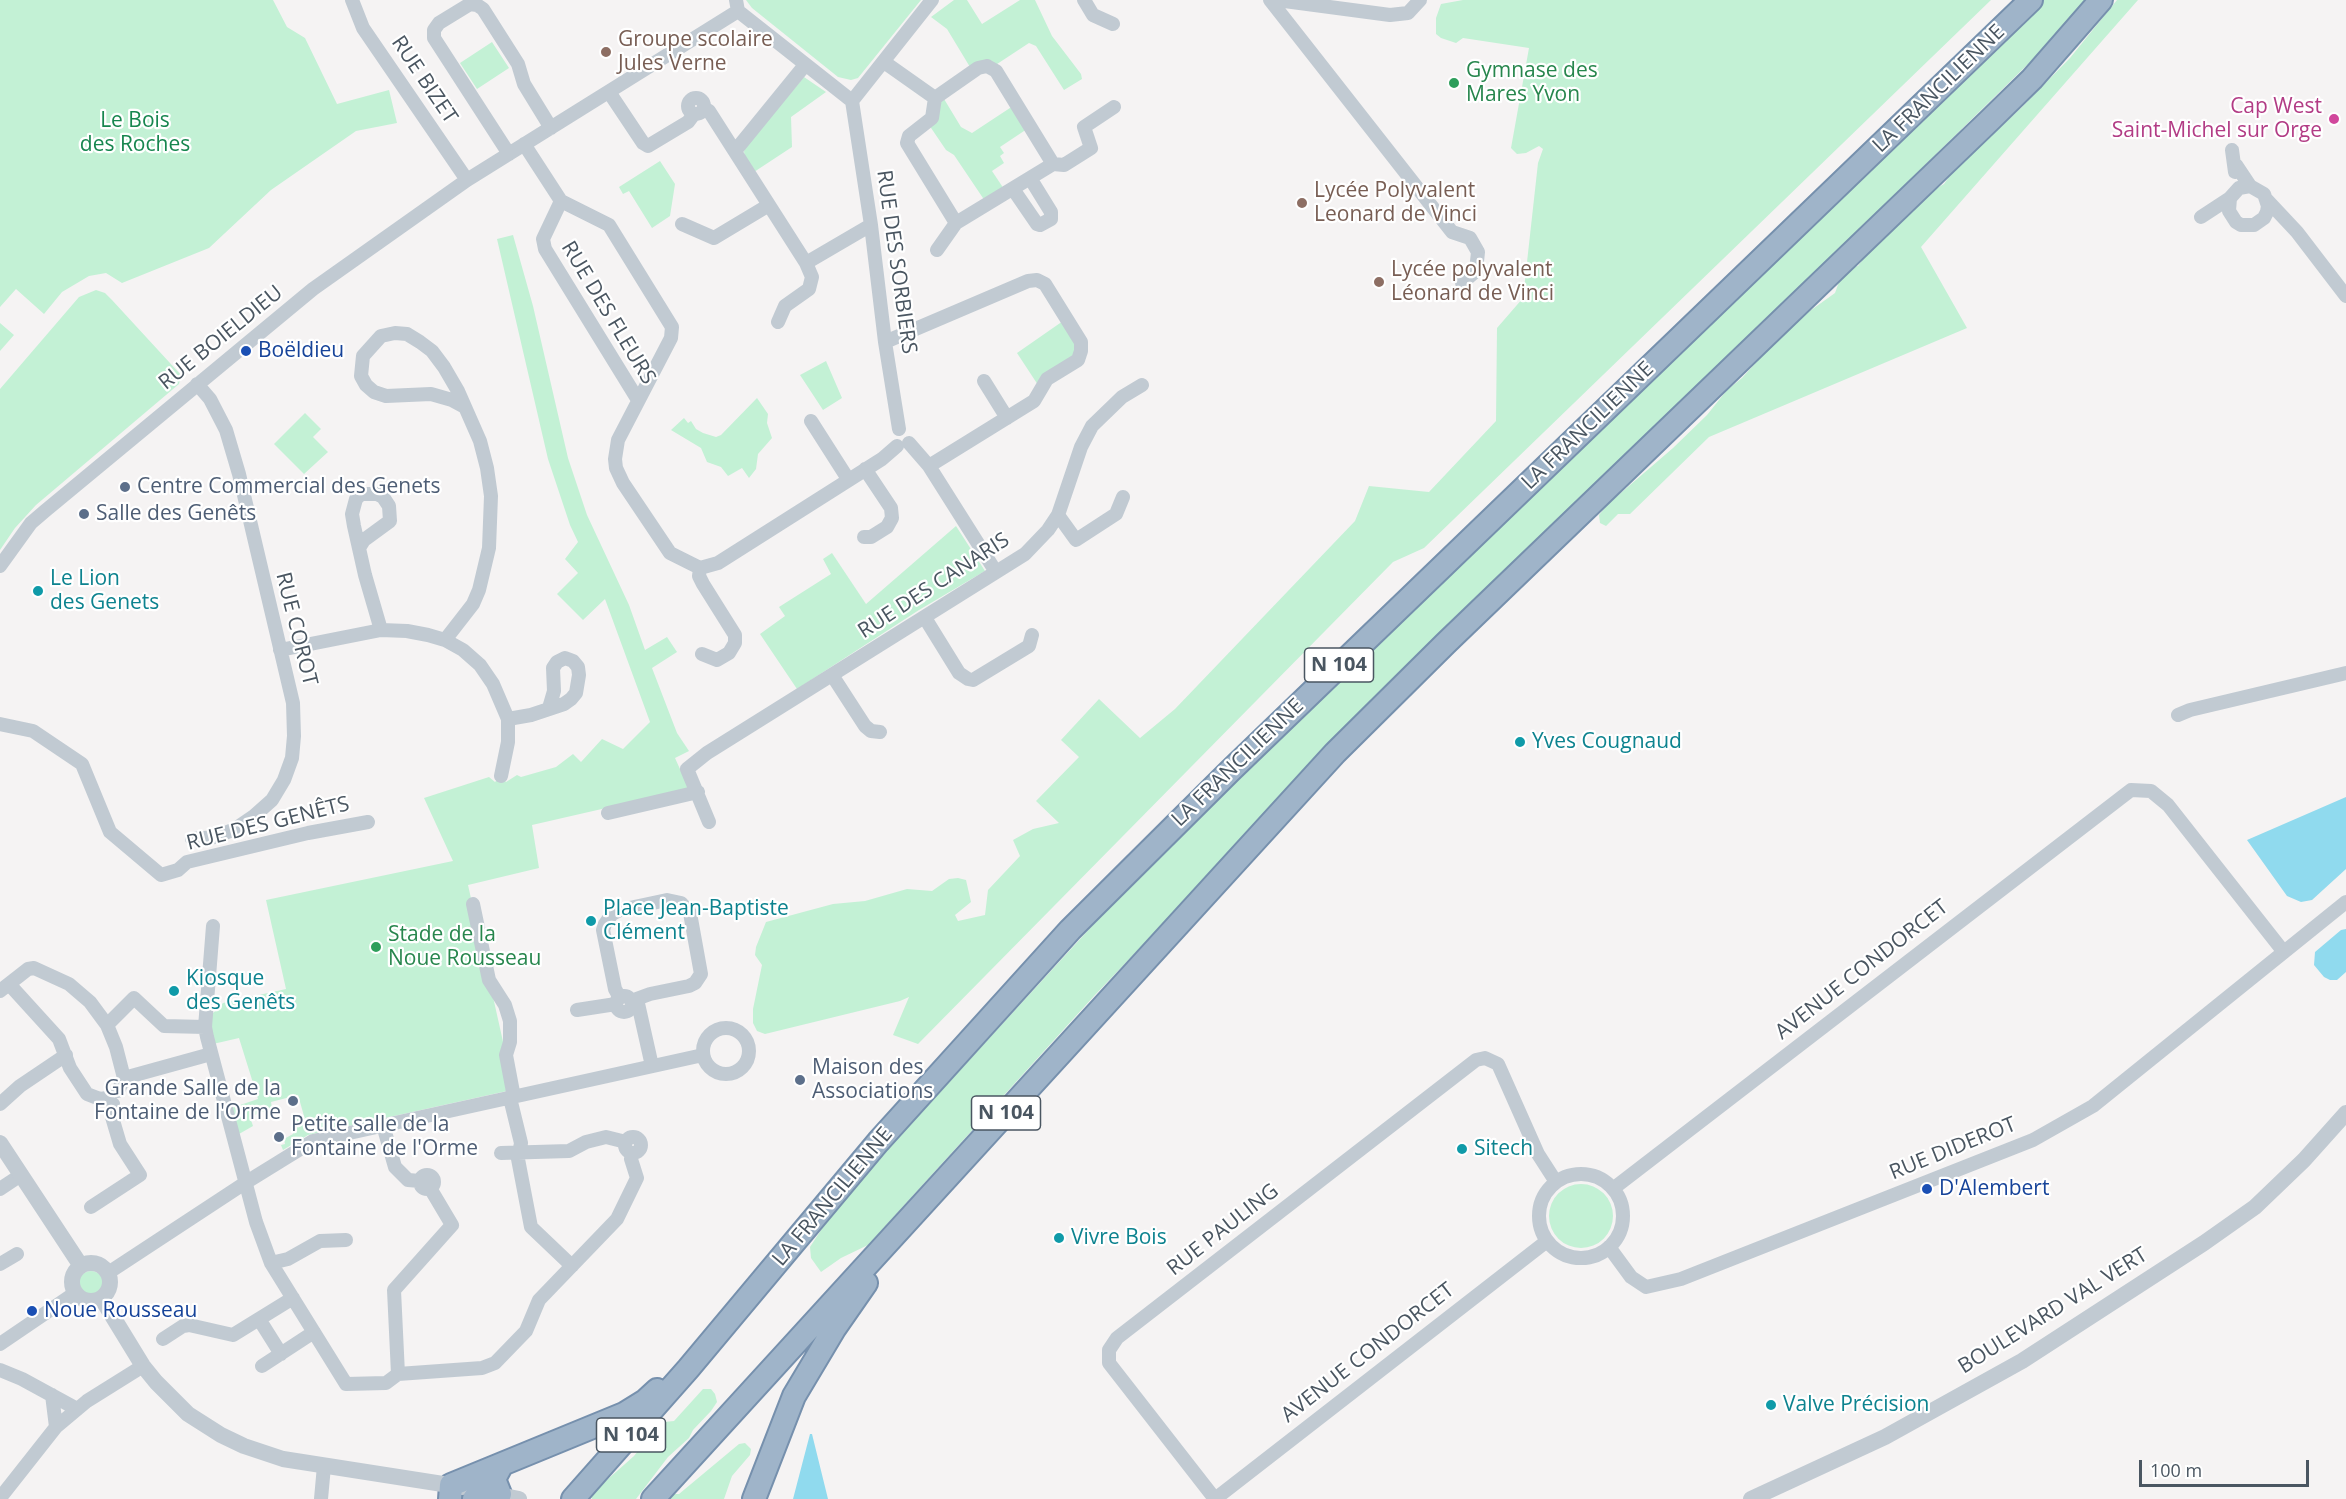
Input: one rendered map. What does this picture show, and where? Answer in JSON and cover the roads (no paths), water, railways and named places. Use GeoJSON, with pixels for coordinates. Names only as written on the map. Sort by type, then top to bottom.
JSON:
{"type":"FeatureCollection","features":[{"type":"Feature","properties":{"kind":"highway","name":"LA FRANCILIENNE"},"geometry":{"type":"LineString","coordinates":[[573,1499],[688,1369],[878,1142],[1070,930],[1230,771],[2031,0]]}},
{"type":"Feature","properties":{"kind":"highway","name":"N 104"},"geometry":{"type":"LineString","coordinates":[[653,1499],[1335,753],[2032,79],[2101,0]]}},
{"type":"Feature","properties":{"kind":"highway"},"geometry":{"type":"LineString","coordinates":[[754,1499],[794,1396],[834,1329],[879,1267],[885,1245]]}},
{"type":"Feature","properties":{"kind":"highway"},"geometry":{"type":"LineString","coordinates":[[451,1492],[501,1466],[624,1414],[645,1401],[669,1378],[688,1369]]}},
{"type":"Feature","properties":{"kind":"highway"},"geometry":{"type":"LineString","coordinates":[[494,1496],[494,1479],[501,1466]]}},
{"type":"Feature","properties":{"kind":"street","name":"RUE BIZET"},"geometry":{"type":"LineString","coordinates":[[352,0],[363,28],[467,180]]}},
{"type":"Feature","properties":{"kind":"street"},"geometry":{"type":"LineString","coordinates":[[737,5],[852,101],[932,0]]}},
{"type":"Feature","properties":{"kind":"street"},"geometry":{"type":"LineString","coordinates":[[1084,0],[1094,15],[1113,24]]}},
{"type":"Feature","properties":{"kind":"street"},"geometry":{"type":"LineString","coordinates":[[1270,0],[1452,232],[1470,238],[1478,252],[1476,271],[1462,283]]}},
{"type":"Feature","properties":{"kind":"street"},"geometry":{"type":"LineString","coordinates":[[1277,0],[1390,15],[1408,13],[1420,0]]}},
{"type":"Feature","properties":{"kind":"street"},"geometry":{"type":"LineString","coordinates":[[509,154],[434,38],[434,30],[439,23],[470,4],[483,9],[518,64],[524,84],[551,128]]}},
{"type":"Feature","properties":{"kind":"street","name":"RUE BOIELDIEU"},"geometry":{"type":"LineString","coordinates":[[0,578],[31,523],[317,286],[467,180],[609,92],[737,5]]}},
{"type":"Feature","properties":{"kind":"street"},"geometry":{"type":"LineString","coordinates":[[884,62],[935,98]]}},
{"type":"Feature","properties":{"kind":"street"},"geometry":{"type":"LineString","coordinates":[[735,151],[805,64]]}},
{"type":"Feature","properties":{"kind":"street"},"geometry":{"type":"LineString","coordinates":[[956,223],[907,143],[909,136],[933,118],[935,98],[978,68],[987,66],[996,71],[1053,164]]}},
{"type":"Feature","properties":{"kind":"street"},"geometry":{"type":"LineString","coordinates":[[609,92],[643,143],[648,146],[688,122],[699,111],[709,111],[806,263],[812,277],[812,284],[804,294],[784,306],[778,322]]}},
{"type":"Feature","properties":{"kind":"street","name":"RUE DES SORBIERS"},"geometry":{"type":"LineString","coordinates":[[852,101],[899,429],[894,432],[893,438],[903,444]]}},
{"type":"Feature","properties":{"kind":"street"},"geometry":{"type":"LineString","coordinates":[[937,250],[956,223],[1053,164],[1064,165],[1092,148],[1084,127],[1114,107]]}},
{"type":"Feature","properties":{"kind":"street"},"geometry":{"type":"LineString","coordinates":[[524,144],[561,201],[609,225],[672,327],[671,338],[638,400]]}},
{"type":"Feature","properties":{"kind":"street"},"geometry":{"type":"LineString","coordinates":[[2232,150],[2236,165],[2250,186],[2259,189],[2290,227],[2297,232],[2346,296]]}},
{"type":"Feature","properties":{"kind":"street"},"geometry":{"type":"LineString","coordinates":[[2236,165],[2232,195],[2228,205],[2232,217],[2241,225],[2254,225],[2264,218],[2267,212],[2267,200]]}},
{"type":"Feature","properties":{"kind":"street"},"geometry":{"type":"LineString","coordinates":[[1012,189],[1037,224],[1040,225],[1051,219],[1051,212],[1030,178]]}},
{"type":"Feature","properties":{"kind":"street"},"geometry":{"type":"LineString","coordinates":[[2232,217],[2201,217],[2232,195],[2250,186]]}},
{"type":"Feature","properties":{"kind":"street","name":"RUE DES FLEURS"},"geometry":{"type":"LineString","coordinates":[[561,201],[543,239],[545,249],[638,400],[615,450],[618,475],[663,547],[678,559],[700,568]]}},
{"type":"Feature","properties":{"kind":"street"},"geometry":{"type":"LineString","coordinates":[[682,224],[714,238],[769,204]]}},
{"type":"Feature","properties":{"kind":"street"},"geometry":{"type":"LineString","coordinates":[[2264,218],[2290,227]]}},
{"type":"Feature","properties":{"kind":"street"},"geometry":{"type":"LineString","coordinates":[[806,263],[871,225]]}},
{"type":"Feature","properties":{"kind":"street"},"geometry":{"type":"LineString","coordinates":[[885,342],[1028,281],[1037,280],[1045,284],[1081,342],[1078,360],[1047,379],[1034,401],[929,466]]}},
{"type":"Feature","properties":{"kind":"street"},"geometry":{"type":"LineString","coordinates":[[445,640],[473,604],[479,590],[489,549],[491,496],[488,468],[480,441],[465,407],[444,367],[432,351],[407,334],[395,333],[381,336],[363,356],[361,376],[374,392],[386,396],[430,394],[452,400],[465,407]]}},
{"type":"Feature","properties":{"kind":"street"},"geometry":{"type":"LineString","coordinates":[[984,381],[1006,418]]}},
{"type":"Feature","properties":{"kind":"street","name":"RUE COROT"},"geometry":{"type":"LineString","coordinates":[[192,839],[215,837],[235,830],[272,800],[284,780],[292,758],[294,729],[293,703],[239,474],[226,430],[210,399],[198,384]]}},
{"type":"Feature","properties":{"kind":"street","name":"RUE DES CANARIS"},"geometry":{"type":"LineString","coordinates":[[698,792],[687,769],[707,753],[996,573],[1036,544],[1058,515],[1081,447],[1092,426],[1122,397],[1142,385]]}},
{"type":"Feature","properties":{"kind":"street"},"geometry":{"type":"LineString","coordinates":[[811,421],[848,479]]}},
{"type":"Feature","properties":{"kind":"street"},"geometry":{"type":"LineString","coordinates":[[702,654],[717,660],[729,653],[735,643],[735,635],[703,584],[699,576],[700,568],[718,563],[903,444],[929,466],[996,573]]}},
{"type":"Feature","properties":{"kind":"street"},"geometry":{"type":"LineString","coordinates":[[864,537],[872,537],[887,527],[892,518],[891,508],[865,469]]}},
{"type":"Feature","properties":{"kind":"street"},"geometry":{"type":"LineString","coordinates":[[1058,515],[1076,540],[1116,514],[1123,497]]}},
{"type":"Feature","properties":{"kind":"street","name":"RUE BOIELDIEU"},"geometry":{"type":"LineString","coordinates":[[0,566],[17,545]]}},
{"type":"Feature","properties":{"kind":"street"},"geometry":{"type":"LineString","coordinates":[[359,548],[381,630]]}},
{"type":"Feature","properties":{"kind":"street"},"geometry":{"type":"LineString","coordinates":[[925,618],[959,673],[973,680],[1029,646],[1032,635]]}},
{"type":"Feature","properties":{"kind":"street"},"geometry":{"type":"LineString","coordinates":[[280,650],[381,630],[407,631],[445,640],[463,650],[480,665],[502,701],[508,718],[507,742],[501,776]]}},
{"type":"Feature","properties":{"kind":"street"},"geometry":{"type":"LineString","coordinates":[[2178,715],[2346,673]]}},
{"type":"Feature","properties":{"kind":"street"},"geometry":{"type":"LineString","coordinates":[[832,675],[865,726],[871,731],[880,732]]}},
{"type":"Feature","properties":{"kind":"street"},"geometry":{"type":"LineString","coordinates":[[508,718],[531,715],[549,708]]}},
{"type":"Feature","properties":{"kind":"street","name":"RUE DES GENÊTS"},"geometry":{"type":"LineString","coordinates":[[0,724],[33,731],[82,764],[110,832],[160,875],[178,870],[186,862],[308,833],[368,822]]}},
{"type":"Feature","properties":{"kind":"street","name":"AVENUE CONDORCET"},"geometry":{"type":"LineString","coordinates":[[1614,1188],[2131,790],[2151,790],[2168,805],[2283,951]]}},
{"type":"Feature","properties":{"kind":"street"},"geometry":{"type":"LineString","coordinates":[[608,813],[698,792],[710,822]]}},
{"type":"Feature","properties":{"kind":"street"},"geometry":{"type":"LineString","coordinates":[[577,1010],[626,1000],[689,986],[698,980],[702,969],[691,918],[684,906],[672,900],[620,910],[612,915],[603,930],[615,989],[626,1000],[652,1066]]}},
{"type":"Feature","properties":{"kind":"street","name":"RUE DIDEROT"},"geometry":{"type":"LineString","coordinates":[[1609,1247],[1631,1277],[1646,1287],[1658,1285],[1681,1279],[2033,1140],[2092,1106],[2346,902]]}},
{"type":"Feature","properties":{"kind":"street"},"geometry":{"type":"LineString","coordinates":[[473,904],[489,980],[505,1005],[510,1021],[510,1042],[506,1055],[513,1092],[510,1098],[520,1143],[518,1159],[531,1227],[572,1266]]}},
{"type":"Feature","properties":{"kind":"street"},"geometry":{"type":"LineString","coordinates":[[213,926],[205,1028],[261,1241],[271,1263],[346,1384],[386,1383],[398,1374],[482,1368],[495,1363],[526,1331],[538,1300],[616,1219],[637,1178],[630,1159],[629,1148],[606,1137],[586,1142],[569,1151],[501,1153]]}},
{"type":"Feature","properties":{"kind":"street"},"geometry":{"type":"LineString","coordinates":[[91,1207],[140,1175],[120,1144],[112,1117],[116,1093],[116,1047],[100,1012],[80,992],[46,973],[28,969],[4,988],[54,1034],[66,1055],[70,1068],[87,1094],[100,1099],[116,1093],[211,1054]]}},
{"type":"Feature","properties":{"kind":"street"},"geometry":{"type":"LineString","coordinates":[[107,1025],[134,998],[164,1026],[205,1028]]}},
{"type":"Feature","properties":{"kind":"street"},"geometry":{"type":"LineString","coordinates":[[0,1104],[20,1086],[66,1055]]}},
{"type":"Feature","properties":{"kind":"street"},"geometry":{"type":"LineString","coordinates":[[108,1273],[313,1141],[704,1055]]}},
{"type":"Feature","properties":{"kind":"street","name":"RUE PAULING"},"geometry":{"type":"LineString","coordinates":[[1215,1499],[1109,1364],[1109,1350],[1117,1338],[1476,1060],[1485,1058],[1498,1064],[1538,1154],[1556,1182]]}},
{"type":"Feature","properties":{"kind":"street","name":"BOULEVARD VAL VERT"},"geometry":{"type":"LineString","coordinates":[[1751,1499],[1885,1437],[2022,1361],[2204,1243],[2255,1207],[2304,1160],[2346,1113]]}},
{"type":"Feature","properties":{"kind":"street"},"geometry":{"type":"LineString","coordinates":[[384,1125],[395,1167],[408,1180],[431,1179],[452,1225],[394,1290],[398,1374]]}},
{"type":"Feature","properties":{"kind":"street"},"geometry":{"type":"LineString","coordinates":[[0,1143],[81,1266]]}},
{"type":"Feature","properties":{"kind":"street"},"geometry":{"type":"LineString","coordinates":[[1580,1173],[1598,1177],[1614,1188],[1623,1212],[1622,1225],[1618,1237],[1609,1247],[1598,1255],[1584,1258],[1570,1256],[1557,1250],[1547,1241],[1541,1229],[1540,1210],[1547,1191],[1556,1182],[1580,1173]]}},
{"type":"Feature","properties":{"kind":"street"},"geometry":{"type":"LineString","coordinates":[[0,1189],[21,1175]]}},
{"type":"Feature","properties":{"kind":"street"},"geometry":{"type":"LineString","coordinates":[[271,1263],[288,1259],[320,1241],[346,1240]]}},
{"type":"Feature","properties":{"kind":"street","name":"AVENUE CONDORCET"},"geometry":{"type":"LineString","coordinates":[[1215,1499],[1547,1241]]}},
{"type":"Feature","properties":{"kind":"street"},"geometry":{"type":"LineString","coordinates":[[0,1264],[17,1254]]}},
{"type":"Feature","properties":{"kind":"street"},"geometry":{"type":"LineString","coordinates":[[94,1263],[108,1273],[111,1283],[103,1297],[87,1301],[75,1293],[72,1279],[81,1266],[94,1263]]}},
{"type":"Feature","properties":{"kind":"street"},"geometry":{"type":"LineString","coordinates":[[0,1344],[75,1293]]}},
{"type":"Feature","properties":{"kind":"street"},"geometry":{"type":"LineString","coordinates":[[103,1297],[143,1366],[175,1403],[221,1435],[244,1446],[283,1459],[451,1492],[494,1496]]}},
{"type":"Feature","properties":{"kind":"street"},"geometry":{"type":"LineString","coordinates":[[163,1339],[183,1326],[189,1325],[233,1335],[293,1298]]}},
{"type":"Feature","properties":{"kind":"street"},"geometry":{"type":"LineString","coordinates":[[259,1319],[281,1354]]}},
{"type":"Feature","properties":{"kind":"street"},"geometry":{"type":"LineString","coordinates":[[262,1366],[314,1332]]}},
{"type":"Feature","properties":{"kind":"street"},"geometry":{"type":"LineString","coordinates":[[0,1498],[56,1427],[77,1409],[143,1366]]}},
{"type":"Feature","properties":{"kind":"street"},"geometry":{"type":"LineString","coordinates":[[1,1367],[77,1409]]}},
{"type":"Feature","properties":{"kind":"street"},"geometry":{"type":"LineString","coordinates":[[52,1395],[56,1427]]}},
{"type":"Feature","properties":{"kind":"street"},"geometry":{"type":"LineString","coordinates":[[321,1499],[324,1466]]}},
{"type":"Feature","properties":{"kind":"water"},"geometry":{"type":"Polygon","coordinates":[[[2346,797],[2346,869],[2312,900],[2301,902],[2287,896],[2247,840],[2346,797]]]}},
{"type":"Feature","properties":{"kind":"water"},"geometry":{"type":"Polygon","coordinates":[[[2346,929],[2346,972],[2337,980],[2330,980],[2324,977],[2314,965],[2315,952],[2341,930],[2346,929]]]}},
{"type":"Feature","properties":{"kind":"water"},"geometry":{"type":"Polygon","coordinates":[[[810,1434],[812,1434],[828,1499],[793,1499],[810,1434]]]}},
{"type":"Feature","properties":{"kind":"place","name":"Groupe scolaire Jules Verne"},"geometry":{"type":"Point","coordinates":[606,52]}},
{"type":"Feature","properties":{"kind":"place","name":"Gymnase des Mares Yvon"},"geometry":{"type":"Point","coordinates":[1454,83]}},
{"type":"Feature","properties":{"kind":"place","name":"Cap West Saint-Michel sur Orge"},"geometry":{"type":"Point","coordinates":[2334,119]}},
{"type":"Feature","properties":{"kind":"place","name":"Lycée Polyvalent Leonard de Vinci"},"geometry":{"type":"Point","coordinates":[1302,203]}},
{"type":"Feature","properties":{"kind":"place","name":"Lycée polyvalent Léonard de Vinci"},"geometry":{"type":"Point","coordinates":[1379,282]}},
{"type":"Feature","properties":{"kind":"place","name":"Boëldieu"},"geometry":{"type":"Point","coordinates":[246,351]}},
{"type":"Feature","properties":{"kind":"place","name":"Centre Commercial des Genets"},"geometry":{"type":"Point","coordinates":[125,487]}},
{"type":"Feature","properties":{"kind":"place","name":"Salle des Genêts"},"geometry":{"type":"Point","coordinates":[84,514]}},
{"type":"Feature","properties":{"kind":"place","name":"Le Lion des Genets"},"geometry":{"type":"Point","coordinates":[38,591]}},
{"type":"Feature","properties":{"kind":"place","name":"Yves Cougnaud"},"geometry":{"type":"Point","coordinates":[1520,742]}},
{"type":"Feature","properties":{"kind":"place","name":"Place Jean-Baptiste Clément"},"geometry":{"type":"Point","coordinates":[591,921]}},
{"type":"Feature","properties":{"kind":"place","name":"Stade de la Noue Rousseau"},"geometry":{"type":"Point","coordinates":[376,947]}},
{"type":"Feature","properties":{"kind":"place","name":"Kiosque des Genêts"},"geometry":{"type":"Point","coordinates":[174,991]}},
{"type":"Feature","properties":{"kind":"place","name":"Maison des Associations"},"geometry":{"type":"Point","coordinates":[800,1080]}},
{"type":"Feature","properties":{"kind":"place","name":"Grande Salle de la Fontaine de l'Orme"},"geometry":{"type":"Point","coordinates":[293,1101]}},
{"type":"Feature","properties":{"kind":"place","name":"Petite salle de la Fontaine de l'Orme"},"geometry":{"type":"Point","coordinates":[279,1137]}},
{"type":"Feature","properties":{"kind":"place","name":"Sitech"},"geometry":{"type":"Point","coordinates":[1462,1149]}},
{"type":"Feature","properties":{"kind":"place","name":"D'Alembert"},"geometry":{"type":"Point","coordinates":[1927,1189]}},
{"type":"Feature","properties":{"kind":"place","name":"Vivre Bois"},"geometry":{"type":"Point","coordinates":[1059,1238]}},
{"type":"Feature","properties":{"kind":"place","name":"Noue Rousseau"},"geometry":{"type":"Point","coordinates":[32,1311]}},
{"type":"Feature","properties":{"kind":"place","name":"Valve Précision"},"geometry":{"type":"Point","coordinates":[1771,1405]}},
{"type":"Feature","properties":{"kind":"park label","name":"Le Bois des Roches"},"geometry":{"type":"Point","coordinates":[135,133]}}]}
